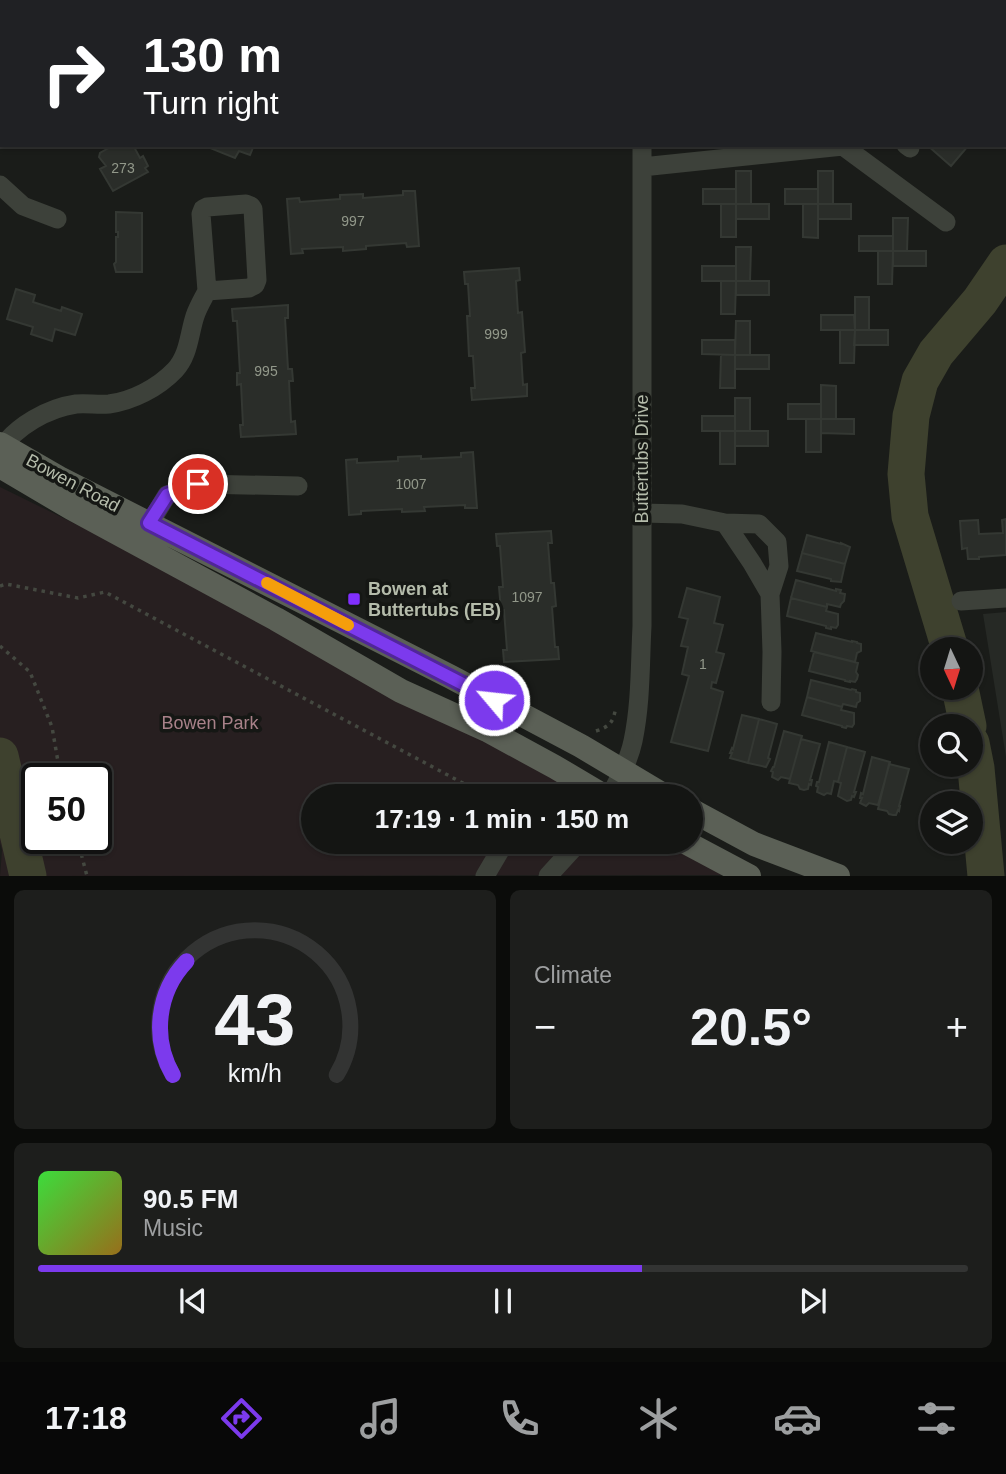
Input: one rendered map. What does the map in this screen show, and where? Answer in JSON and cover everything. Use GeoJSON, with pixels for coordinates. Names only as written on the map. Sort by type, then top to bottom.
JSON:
{"type":"FeatureCollection","features":[{"type":"Feature","properties":{"kind":"main road","name":"Bowen Road"},"geometry":{"type":"LineString","coordinates":[[1,451],[143,534],[276,619],[401,691],[487,730],[584,784]]}},
{"type":"Feature","properties":{"kind":"main road","name":"Bowen Road"},"geometry":{"type":"LineString","coordinates":[[143,534],[451,677],[644,784]]}},
{"type":"Feature","properties":{"kind":"main road"},"geometry":{"type":"LineString","coordinates":[[703,816],[754,844],[838,876]]}},
{"type":"Feature","properties":{"kind":"main road"},"geometry":{"type":"LineString","coordinates":[[703,852],[749,876]]}},
{"type":"Feature","properties":{"kind":"street","name":"Buttertubs Drive"},"geometry":{"type":"LineString","coordinates":[[616,784],[633,742],[642,626],[642,147]]}},
{"type":"Feature","properties":{"kind":"street"},"geometry":{"type":"LineString","coordinates":[[642,167],[833,147]]}},
{"type":"Feature","properties":{"kind":"street"},"geometry":{"type":"LineString","coordinates":[[844,147],[946,222]]}},
{"type":"Feature","properties":{"kind":"street"},"geometry":{"type":"LineString","coordinates":[[0,185],[23,206],[57,219]]}},
{"type":"Feature","properties":{"kind":"street"},"geometry":{"type":"LineString","coordinates":[[1,451],[16,432],[52,410],[76,404],[107,404],[127,400],[151,389],[176,370],[189,345],[195,316],[207,291],[201,214],[203,209],[207,206],[251,206],[257,280],[255,285],[249,288],[207,291]]}},
{"type":"Feature","properties":{"kind":"street"},"geometry":{"type":"LineString","coordinates":[[143,534],[167,495],[198,484],[298,486]]}},
{"type":"Feature","properties":{"kind":"street"},"geometry":{"type":"LineString","coordinates":[[642,513],[681,514],[725,523],[759,524],[777,542],[779,565],[770,594],[771,702]]}},
{"type":"Feature","properties":{"kind":"street"},"geometry":{"type":"LineString","coordinates":[[725,523],[770,594]]}},
{"type":"Feature","properties":{"kind":"street"},"geometry":{"type":"LineString","coordinates":[[961,601],[1006,598]]}},
{"type":"Feature","properties":{"kind":"street"},"geometry":{"type":"LineString","coordinates":[[485,876],[498,854]]}},
{"type":"Feature","properties":{"kind":"street"},"geometry":{"type":"LineString","coordinates":[[548,876],[564,854]]}},
{"type":"Feature","properties":{"kind":"path"},"geometry":{"type":"LineString","coordinates":[[0,586],[6,584],[78,598],[105,592],[465,784]]}},
{"type":"Feature","properties":{"kind":"path"},"geometry":{"type":"LineString","coordinates":[[0,646],[30,671],[52,727],[58,763]]}},
{"type":"Feature","properties":{"kind":"path"},"geometry":{"type":"LineString","coordinates":[[81,854],[87,876]]}},
{"type":"Feature","properties":{"kind":"shaded area"},"geometry":{"type":"Polygon","coordinates":[[[1006,612],[1006,757],[983,614],[1006,612]]]}},
{"type":"Feature","properties":{"kind":"green space","name":"Bowen Park"},"geometry":{"type":"Polygon","coordinates":[[[0,487],[151,561],[569,784],[301,784],[301,854],[703,854],[703,851],[754,875],[0,876],[0,487]]]}},
{"type":"Feature","properties":{"kind":"building"},"geometry":{"type":"Polygon","coordinates":[[[110,147],[134,147],[140,158],[143,156],[148,172],[113,191],[100,169],[106,166],[99,157],[100,153],[110,147]]]}},
{"type":"Feature","properties":{"kind":"building"},"geometry":{"type":"Polygon","coordinates":[[[253,147],[250,155],[239,151],[235,158],[210,148],[253,147]]]}},
{"type":"Feature","properties":{"kind":"building"},"geometry":{"type":"Polygon","coordinates":[[[929,147],[967,147],[951,166],[929,147]]]}},
{"type":"Feature","properties":{"kind":"building"},"geometry":{"type":"Polygon","coordinates":[[[736,171],[751,171],[751,204],[736,204],[736,171]]]}},
{"type":"Feature","properties":{"kind":"building"},"geometry":{"type":"Polygon","coordinates":[[[818,171],[833,171],[833,204],[818,204],[818,171]]]}},
{"type":"Feature","properties":{"kind":"building"},"geometry":{"type":"Polygon","coordinates":[[[703,189],[736,189],[736,204],[703,204],[703,189]]]}},
{"type":"Feature","properties":{"kind":"building"},"geometry":{"type":"Polygon","coordinates":[[[785,189],[818,189],[818,204],[785,204],[785,189]]]}},
{"type":"Feature","properties":{"kind":"building"},"geometry":{"type":"Polygon","coordinates":[[[403,191],[415,191],[419,246],[407,247],[406,243],[343,251],[343,247],[302,249],[303,253],[291,254],[287,199],[299,198],[300,202],[363,194],[363,198],[403,195],[403,191]]]}},
{"type":"Feature","properties":{"kind":"building"},"geometry":{"type":"Polygon","coordinates":[[[721,204],[736,204],[736,237],[721,237],[721,204]]]}},
{"type":"Feature","properties":{"kind":"building"},"geometry":{"type":"Polygon","coordinates":[[[736,204],[769,204],[769,219],[736,219],[736,204]]]}},
{"type":"Feature","properties":{"kind":"building"},"geometry":{"type":"Polygon","coordinates":[[[803,204],[818,204],[818,238],[803,237],[803,204]]]}},
{"type":"Feature","properties":{"kind":"building"},"geometry":{"type":"Polygon","coordinates":[[[818,204],[851,204],[851,219],[818,219],[818,204]]]}},
{"type":"Feature","properties":{"kind":"building"},"geometry":{"type":"Polygon","coordinates":[[[116,212],[142,213],[142,272],[116,272],[116,212]]]}},
{"type":"Feature","properties":{"kind":"building"},"geometry":{"type":"Polygon","coordinates":[[[893,218],[908,218],[907,251],[893,251],[893,218]]]}},
{"type":"Feature","properties":{"kind":"building"},"geometry":{"type":"Polygon","coordinates":[[[859,236],[893,236],[893,251],[859,251],[859,236]]]}},
{"type":"Feature","properties":{"kind":"building"},"geometry":{"type":"Polygon","coordinates":[[[736,247],[751,247],[750,281],[736,281],[736,247]]]}},
{"type":"Feature","properties":{"kind":"building"},"geometry":{"type":"Polygon","coordinates":[[[878,251],[893,251],[892,284],[878,284],[878,251]]]}},
{"type":"Feature","properties":{"kind":"building"},"geometry":{"type":"Polygon","coordinates":[[[893,251],[926,251],[926,266],[893,266],[893,251]]]}},
{"type":"Feature","properties":{"kind":"building"},"geometry":{"type":"Polygon","coordinates":[[[702,266],[736,266],[736,281],[702,281],[702,266]]]}},
{"type":"Feature","properties":{"kind":"building"},"geometry":{"type":"Polygon","coordinates":[[[519,268],[520,280],[516,281],[518,313],[522,312],[525,352],[521,353],[523,385],[527,384],[527,396],[472,400],[471,388],[475,388],[473,356],[469,356],[467,316],[470,316],[468,284],[465,284],[464,272],[519,268]]]}},
{"type":"Feature","properties":{"kind":"building"},"geometry":{"type":"Polygon","coordinates":[[[721,281],[736,281],[735,314],[721,314],[721,281]]]}},
{"type":"Feature","properties":{"kind":"building"},"geometry":{"type":"Polygon","coordinates":[[[736,281],[769,281],[769,295],[736,295],[736,281]]]}},
{"type":"Feature","properties":{"kind":"building"},"geometry":{"type":"Polygon","coordinates":[[[16,289],[35,295],[33,302],[82,314],[75,335],[55,329],[52,341],[31,334],[33,327],[7,319],[16,289]]]}},
{"type":"Feature","properties":{"kind":"building"},"geometry":{"type":"Polygon","coordinates":[[[855,297],[869,297],[869,330],[855,330],[855,297]]]}},
{"type":"Feature","properties":{"kind":"building"},"geometry":{"type":"Polygon","coordinates":[[[288,305],[288,318],[285,318],[288,369],[292,369],[293,381],[289,381],[291,422],[295,421],[296,434],[241,437],[240,425],[243,425],[241,384],[237,385],[237,373],[240,373],[237,321],[233,321],[232,309],[288,305]]]}},
{"type":"Feature","properties":{"kind":"building"},"geometry":{"type":"Polygon","coordinates":[[[821,315],[854,315],[855,330],[821,330],[821,315]]]}},
{"type":"Feature","properties":{"kind":"building"},"geometry":{"type":"Polygon","coordinates":[[[736,321],[750,321],[750,355],[735,355],[736,321]]]}},
{"type":"Feature","properties":{"kind":"building"},"geometry":{"type":"Polygon","coordinates":[[[840,330],[855,330],[854,363],[840,363],[840,330]]]}},
{"type":"Feature","properties":{"kind":"building"},"geometry":{"type":"Polygon","coordinates":[[[855,330],[888,330],[888,345],[854,345],[855,330]]]}},
{"type":"Feature","properties":{"kind":"building"},"geometry":{"type":"Polygon","coordinates":[[[702,340],[735,340],[735,355],[702,354],[702,340]]]}},
{"type":"Feature","properties":{"kind":"building"},"geometry":{"type":"Polygon","coordinates":[[[721,355],[735,355],[735,388],[720,388],[721,355]]]}},
{"type":"Feature","properties":{"kind":"building"},"geometry":{"type":"Polygon","coordinates":[[[735,355],[769,355],[769,369],[735,369],[735,355]]]}},
{"type":"Feature","properties":{"kind":"building"},"geometry":{"type":"Polygon","coordinates":[[[821,385],[836,386],[836,419],[821,419],[821,385]]]}},
{"type":"Feature","properties":{"kind":"building"},"geometry":{"type":"Polygon","coordinates":[[[735,398],[750,398],[750,431],[735,431],[735,398]]]}},
{"type":"Feature","properties":{"kind":"building"},"geometry":{"type":"Polygon","coordinates":[[[788,404],[821,404],[821,419],[788,419],[788,404]]]}},
{"type":"Feature","properties":{"kind":"building"},"geometry":{"type":"Polygon","coordinates":[[[702,416],[735,416],[735,431],[702,431],[702,416]]]}},
{"type":"Feature","properties":{"kind":"building"},"geometry":{"type":"Polygon","coordinates":[[[806,419],[821,419],[821,452],[806,452],[806,419]]]}},
{"type":"Feature","properties":{"kind":"building"},"geometry":{"type":"Polygon","coordinates":[[[821,419],[854,419],[854,434],[821,433],[821,419]]]}},
{"type":"Feature","properties":{"kind":"building"},"geometry":{"type":"Polygon","coordinates":[[[720,431],[735,431],[735,464],[720,464],[720,431]]]}},
{"type":"Feature","properties":{"kind":"building"},"geometry":{"type":"Polygon","coordinates":[[[735,431],[768,431],[768,446],[735,446],[735,431]]]}},
{"type":"Feature","properties":{"kind":"building"},"geometry":{"type":"Polygon","coordinates":[[[473,452],[477,508],[465,508],[465,505],[424,507],[425,511],[361,511],[361,514],[349,515],[346,460],[357,459],[357,463],[398,461],[398,457],[461,457],[461,453],[473,452]]]}},
{"type":"Feature","properties":{"kind":"building"},"geometry":{"type":"Polygon","coordinates":[[[1006,519],[1006,555],[968,559],[967,548],[962,549],[960,521],[978,520],[979,534],[1003,533],[1002,520],[1006,519]]]}},
{"type":"Feature","properties":{"kind":"building"},"geometry":{"type":"Polygon","coordinates":[[[551,531],[552,543],[548,543],[556,606],[552,607],[555,647],[558,647],[559,659],[504,662],[503,650],[507,650],[499,587],[503,587],[500,546],[497,546],[496,534],[551,531]]]}},
{"type":"Feature","properties":{"kind":"building"},"geometry":{"type":"Polygon","coordinates":[[[807,535],[850,547],[845,564],[802,553],[807,535]]]}},
{"type":"Feature","properties":{"kind":"building"},"geometry":{"type":"Polygon","coordinates":[[[802,553],[845,564],[841,582],[797,571],[802,553]]]}},
{"type":"Feature","properties":{"kind":"building"},"geometry":{"type":"Polygon","coordinates":[[[796,580],[841,590],[840,593],[845,594],[844,601],[840,607],[827,604],[827,607],[791,598],[796,580]]]}},
{"type":"Feature","properties":{"kind":"building"},"geometry":{"type":"Polygon","coordinates":[[[687,588],[720,597],[714,623],[723,625],[716,652],[724,654],[716,683],[712,682],[711,688],[723,692],[708,751],[671,742],[689,676],[682,674],[688,647],[681,646],[688,619],[679,617],[687,588]]]}},
{"type":"Feature","properties":{"kind":"building"},"geometry":{"type":"Polygon","coordinates":[[[791,598],[827,607],[826,611],[838,614],[838,625],[831,629],[787,616],[791,598]]]}},
{"type":"Feature","properties":{"kind":"building"},"geometry":{"type":"Polygon","coordinates":[[[816,633],[861,644],[861,651],[857,653],[855,662],[811,651],[816,633]]]}},
{"type":"Feature","properties":{"kind":"building"},"geometry":{"type":"Polygon","coordinates":[[[814,652],[858,663],[855,682],[809,671],[814,652]]]}},
{"type":"Feature","properties":{"kind":"building"},"geometry":{"type":"Polygon","coordinates":[[[811,680],[856,690],[860,693],[860,701],[856,707],[843,704],[842,707],[807,697],[811,680]]]}},
{"type":"Feature","properties":{"kind":"building"},"geometry":{"type":"Polygon","coordinates":[[[807,697],[854,713],[854,724],[846,728],[802,715],[807,697]]]}},
{"type":"Feature","properties":{"kind":"building"},"geometry":{"type":"Polygon","coordinates":[[[742,715],[759,719],[748,763],[730,758],[742,715]]]}},
{"type":"Feature","properties":{"kind":"building"},"geometry":{"type":"Polygon","coordinates":[[[759,719],[777,724],[766,767],[748,763],[759,719]]]}},
{"type":"Feature","properties":{"kind":"building"},"geometry":{"type":"Polygon","coordinates":[[[784,731],[802,736],[790,779],[781,777],[778,780],[772,777],[771,771],[784,731]]]}},
{"type":"Feature","properties":{"kind":"building"},"geometry":{"type":"Polygon","coordinates":[[[801,739],[820,744],[811,785],[804,790],[789,783],[801,739]]]}},
{"type":"Feature","properties":{"kind":"building"},"geometry":{"type":"Polygon","coordinates":[[[829,742],[847,747],[838,782],[834,781],[831,794],[824,795],[817,792],[816,786],[829,742]]]}},
{"type":"Feature","properties":{"kind":"building"},"geometry":{"type":"Polygon","coordinates":[[[847,747],[865,752],[856,792],[851,800],[847,801],[838,796],[841,783],[838,782],[847,747]]]}},
{"type":"Feature","properties":{"kind":"building"},"geometry":{"type":"Polygon","coordinates":[[[872,757],[890,762],[878,805],[869,803],[866,806],[860,803],[860,798],[872,757]]]}},
{"type":"Feature","properties":{"kind":"building"},"geometry":{"type":"Polygon","coordinates":[[[889,764],[909,769],[896,815],[878,809],[889,764]]]}},
{"type":"Feature","properties":{"kind":"waterway"},"geometry":{"type":"LineString","coordinates":[[946,637],[910,516],[906,474],[911,416],[920,381],[936,353],[980,301],[1006,263]]}},
{"type":"Feature","properties":{"kind":"waterway"},"geometry":{"type":"LineString","coordinates":[[963,700],[965,714]]}},
{"type":"Feature","properties":{"kind":"waterway"},"geometry":{"type":"LineString","coordinates":[[0,756],[28,876]]}},
{"type":"Feature","properties":{"kind":"waterway"},"geometry":{"type":"LineString","coordinates":[[977,777],[986,876]]}},
{"type":"Feature","properties":{"kind":"slow traffic"},"geometry":{"type":"LineString","coordinates":[[267,583],[348,625]]}},
{"type":"Feature","properties":{"kind":"place","name":"Bowen at Buttertubs (EB)"},"geometry":{"type":"Point","coordinates":[354,599]}},
{"type":"Feature","properties":{"kind":"route"},"geometry":{"type":"LineString","coordinates":[[198,484],[167,495],[149,523],[494,700]]}}]}
